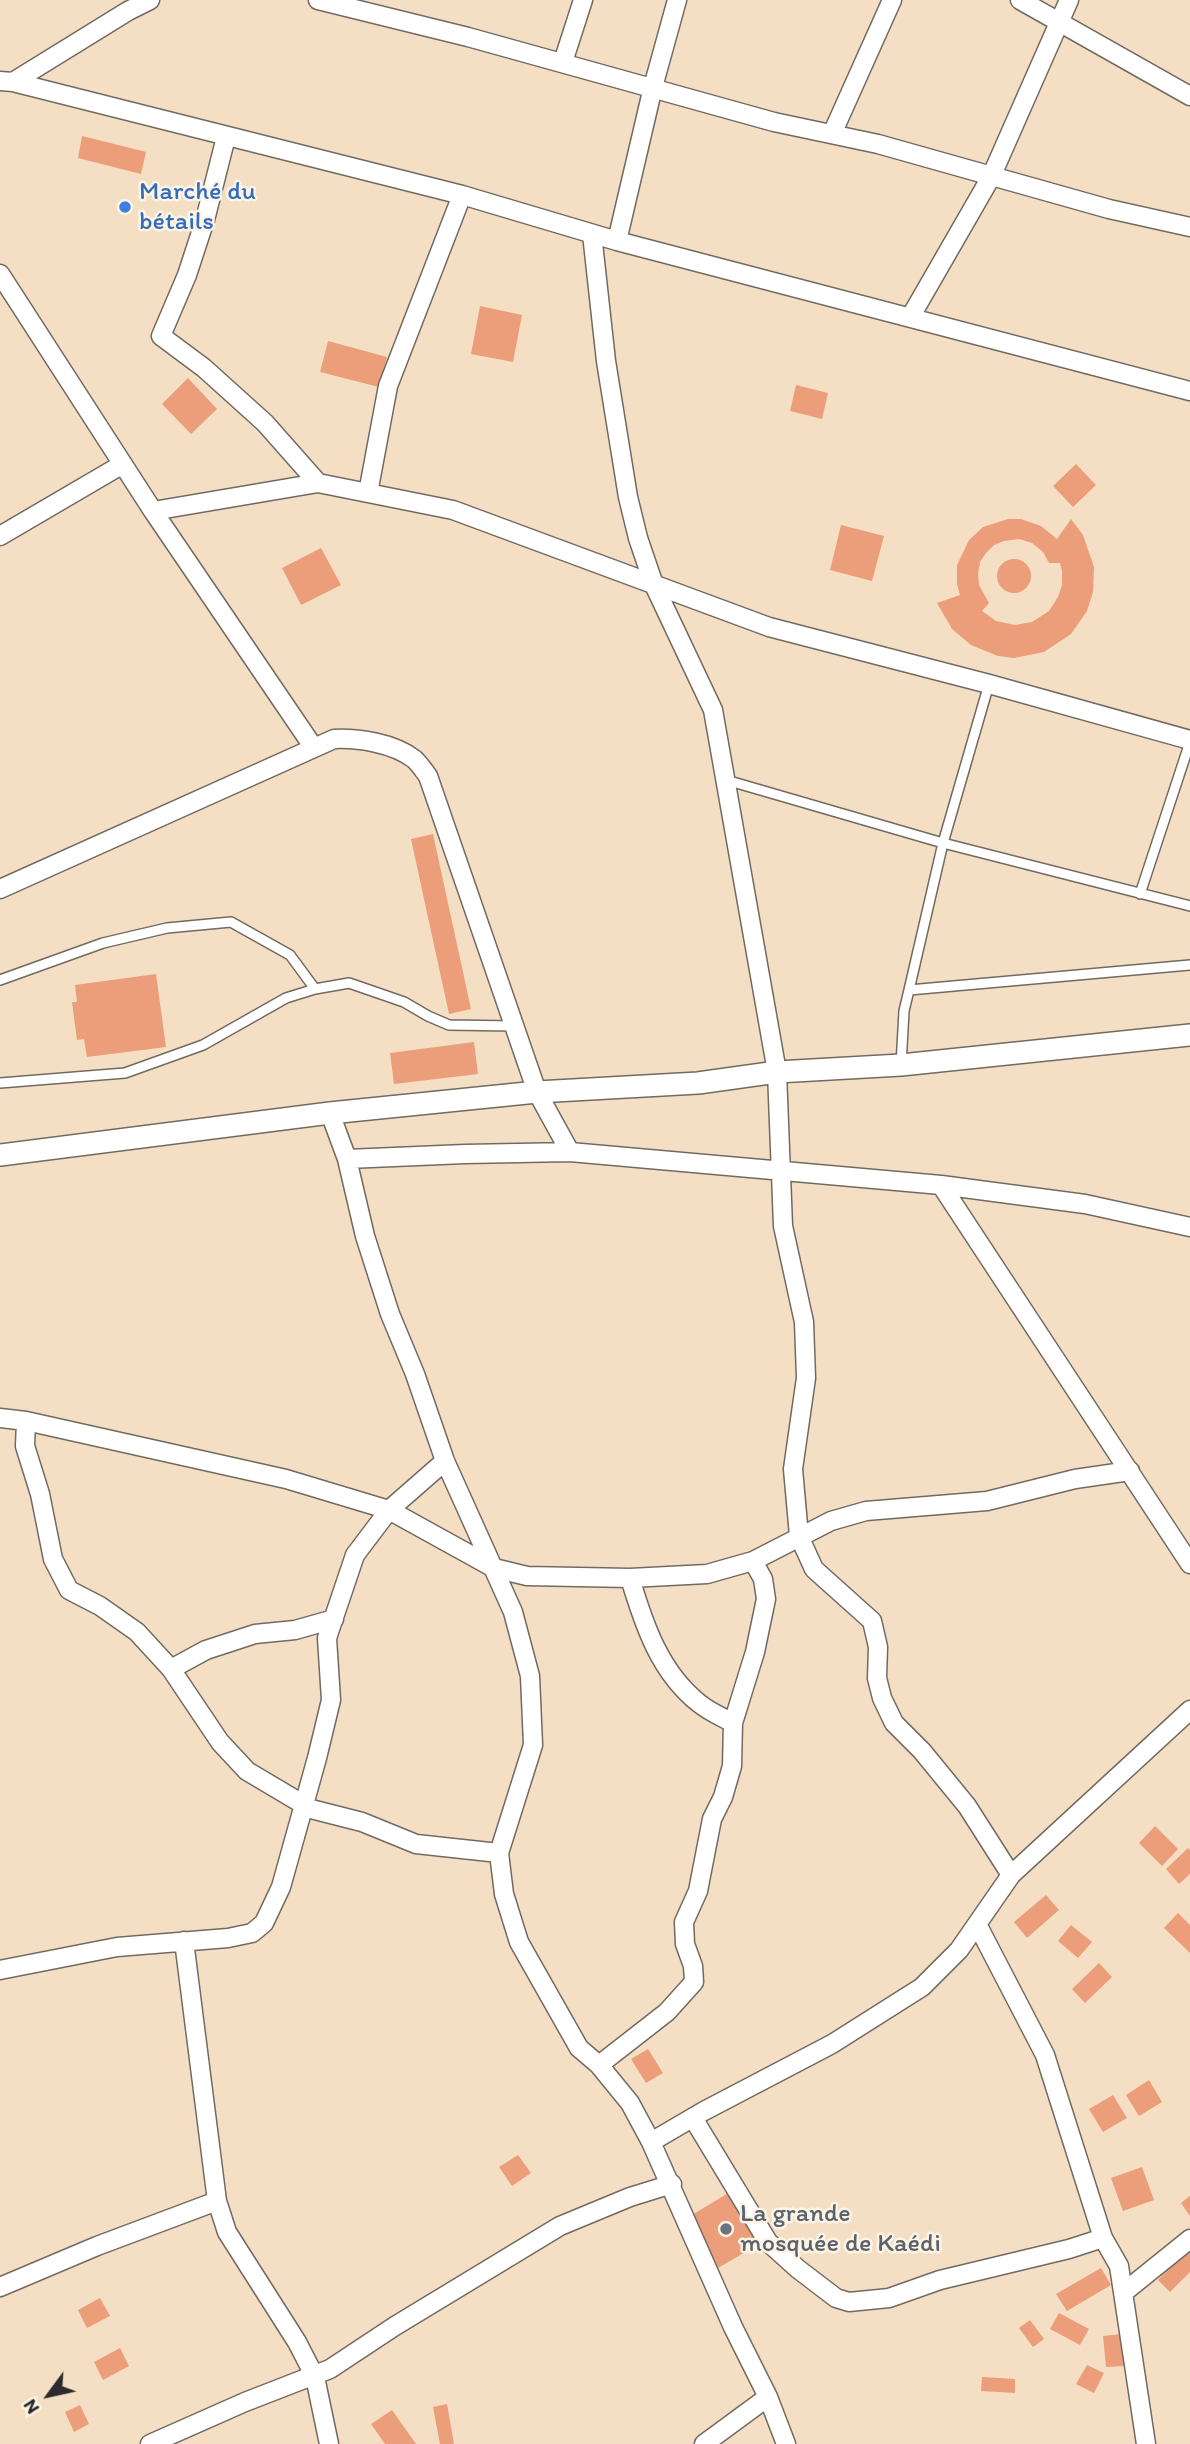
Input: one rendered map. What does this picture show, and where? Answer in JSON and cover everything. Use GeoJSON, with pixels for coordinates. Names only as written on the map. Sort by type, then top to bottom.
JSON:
{"type":"FeatureCollection","features":[{"type":"Feature","properties":{"kind":"street"},"geometry":{"type":"LineString","coordinates":[[6,81],[150,0]]}},
{"type":"Feature","properties":{"kind":"street"},"geometry":{"type":"LineString","coordinates":[[318,0],[563,62],[774,122],[878,144],[1109,209],[1190,227]]}},
{"type":"Feature","properties":{"kind":"street"},"geometry":{"type":"LineString","coordinates":[[563,62],[583,0]]}},
{"type":"Feature","properties":{"kind":"street"},"geometry":{"type":"LineString","coordinates":[[617,241],[653,87],[677,0]]}},
{"type":"Feature","properties":{"kind":"street"},"geometry":{"type":"LineString","coordinates":[[832,134],[892,0]]}},
{"type":"Feature","properties":{"kind":"street"},"geometry":{"type":"LineString","coordinates":[[1020,0],[1190,96]]}},
{"type":"Feature","properties":{"kind":"street"},"geometry":{"type":"LineString","coordinates":[[911,316],[991,177],[1069,0]]}},
{"type":"Feature","properties":{"kind":"street"},"geometry":{"type":"LineString","coordinates":[[6,81],[462,195],[617,241],[1190,391]]}},
{"type":"Feature","properties":{"kind":"street"},"geometry":{"type":"LineString","coordinates":[[226,137],[205,220],[187,275],[161,336],[204,368],[265,423],[318,483]]}},
{"type":"Feature","properties":{"kind":"street"},"geometry":{"type":"LineString","coordinates":[[368,493],[388,386],[462,195]]}},
{"type":"Feature","properties":{"kind":"street"},"geometry":{"type":"LineString","coordinates":[[592,234],[606,361],[628,497],[654,585],[713,710],[777,1072],[783,1226],[804,1322],[806,1378],[793,1469],[799,1536],[814,1569],[872,1621],[878,1647],[877,1678],[882,1698],[894,1723],[922,1751],[967,1806],[1011,1875]]}},
{"type":"Feature","properties":{"kind":"street"},"geometry":{"type":"LineString","coordinates":[[0,274],[153,511],[314,748]]}},
{"type":"Feature","properties":{"kind":"street"},"geometry":{"type":"LineString","coordinates":[[0,536],[123,464]]}},
{"type":"Feature","properties":{"kind":"street"},"geometry":{"type":"LineString","coordinates":[[153,511],[318,483],[453,510],[769,627],[989,684],[1190,741]]}},
{"type":"Feature","properties":{"kind":"street"},"geometry":{"type":"LineString","coordinates":[[0,889],[334,739],[351,738],[392,748],[414,759],[428,776],[537,1092],[570,1152]]}},
{"type":"Feature","properties":{"kind":"street"},"geometry":{"type":"LineString","coordinates":[[0,1155],[330,1113],[537,1092],[698,1083],[777,1072],[901,1065],[1190,1035]]}},
{"type":"Feature","properties":{"kind":"street"},"geometry":{"type":"LineString","coordinates":[[330,1113],[347,1159],[365,1236],[382,1288],[445,1461],[513,1612],[530,1676],[533,1745],[499,1853],[504,1894],[519,1942],[579,2048],[599,2064],[630,2103],[652,2142],[733,2327],[768,2397],[786,2444]]}},
{"type":"Feature","properties":{"kind":"street"},"geometry":{"type":"LineString","coordinates":[[347,1159],[570,1152],[941,1185],[1085,1204],[1190,1227]]}},
{"type":"Feature","properties":{"kind":"street"},"geometry":{"type":"LineString","coordinates":[[941,1185],[1190,1564]]}},
{"type":"Feature","properties":{"kind":"street"},"geometry":{"type":"LineString","coordinates":[[0,1418],[26,1421],[286,1479],[389,1510],[494,1568],[527,1576],[630,1578],[707,1574],[753,1561],[831,1521],[866,1511],[987,1501],[1075,1479],[1130,1471]]}},
{"type":"Feature","properties":{"kind":"street"},"geometry":{"type":"LineString","coordinates":[[26,1421],[25,1446],[40,1494],[53,1559],[69,1590],[100,1606],[137,1632],[171,1669],[219,1742],[247,1771],[303,1805],[362,1822],[416,1844],[499,1853]]}},
{"type":"Feature","properties":{"kind":"street"},"geometry":{"type":"LineString","coordinates":[[0,1970],[117,1947],[228,1938],[252,1933],[264,1923],[281,1887],[295,1843],[331,1700],[327,1638],[355,1555],[389,1510],[445,1461]]}},
{"type":"Feature","properties":{"kind":"street"},"geometry":{"type":"LineString","coordinates":[[599,2064],[667,2012],[694,1982],[693,1966],[685,1944],[684,1922],[698,1891],[712,1819],[723,1797],[732,1766],[733,1723],[755,1652],[766,1599],[763,1579],[753,1561]]}},
{"type":"Feature","properties":{"kind":"street"},"geometry":{"type":"LineString","coordinates":[[630,1578],[644,1625],[682,1689],[702,1706],[733,1723]]}},
{"type":"Feature","properties":{"kind":"street"},"geometry":{"type":"LineString","coordinates":[[171,1669],[206,1650],[255,1634],[295,1630],[334,1619]]}},
{"type":"Feature","properties":{"kind":"street"},"geometry":{"type":"LineString","coordinates":[[652,2142],[832,2044],[922,1987],[959,1950],[1011,1875],[1190,1710]]}},
{"type":"Feature","properties":{"kind":"street"},"geometry":{"type":"LineString","coordinates":[[977,1924],[1045,2055],[1104,2238],[1119,2266],[1146,2444]]}},
{"type":"Feature","properties":{"kind":"street"},"geometry":{"type":"LineString","coordinates":[[184,1941],[217,2201],[227,2232],[297,2342],[315,2377],[329,2444]]}},
{"type":"Feature","properties":{"kind":"street"},"geometry":{"type":"LineString","coordinates":[[693,2118],[768,2242],[836,2298],[849,2302],[889,2298],[940,2280],[1104,2238]]}},
{"type":"Feature","properties":{"kind":"street"},"geometry":{"type":"LineString","coordinates":[[150,2444],[245,2402],[315,2377],[560,2226],[630,2197],[672,2184]]}},
{"type":"Feature","properties":{"kind":"street"},"geometry":{"type":"LineString","coordinates":[[0,2287],[97,2246],[217,2201]]}},
{"type":"Feature","properties":{"kind":"street"},"geometry":{"type":"LineString","coordinates":[[1123,2292],[1190,2239]]}},
{"type":"Feature","properties":{"kind":"street"},"geometry":{"type":"LineString","coordinates":[[710,2442],[768,2397]]}},
{"type":"Feature","properties":{"kind":"lane"},"geometry":{"type":"LineString","coordinates":[[901,1065],[904,1011],[909,989],[943,843],[989,684]]}},
{"type":"Feature","properties":{"kind":"lane"},"geometry":{"type":"LineString","coordinates":[[1140,894],[1190,741]]}},
{"type":"Feature","properties":{"kind":"lane"},"geometry":{"type":"LineString","coordinates":[[725,780],[943,843],[1190,906]]}},
{"type":"Feature","properties":{"kind":"lane"},"geometry":{"type":"LineString","coordinates":[[0,980],[103,943],[167,928],[231,922],[290,955],[315,989]]}},
{"type":"Feature","properties":{"kind":"lane"},"geometry":{"type":"LineString","coordinates":[[909,989],[1190,965]]}},
{"type":"Feature","properties":{"kind":"lane"},"geometry":{"type":"LineString","coordinates":[[0,1083],[125,1073],[203,1045],[286,998],[349,983],[404,1002],[449,1024],[514,1026]]}},
{"type":"Feature","properties":{"kind":"building"},"geometry":{"type":"Polygon","coordinates":[[[82,136],[146,152],[141,174],[78,158],[82,136]]]}},
{"type":"Feature","properties":{"kind":"building"},"geometry":{"type":"Polygon","coordinates":[[[480,306],[522,315],[513,362],[471,354],[480,306]]]}},
{"type":"Feature","properties":{"kind":"building"},"geometry":{"type":"Polygon","coordinates":[[[328,341],[387,357],[379,387],[320,372],[328,341]]]}},
{"type":"Feature","properties":{"kind":"building"},"geometry":{"type":"Polygon","coordinates":[[[188,378],[217,409],[191,434],[162,404],[188,378]]]}},
{"type":"Feature","properties":{"kind":"building"},"geometry":{"type":"Polygon","coordinates":[[[796,385],[828,393],[822,419],[790,411],[796,385]]]}},
{"type":"Feature","properties":{"kind":"building"},"geometry":{"type":"Polygon","coordinates":[[[1076,464],[1096,485],[1073,507],[1053,486],[1076,464]]]}},
{"type":"Feature","properties":{"kind":"building"},"geometry":{"type":"Polygon","coordinates":[[[1008,519],[1021,519],[1041,526],[1057,539],[1071,519],[1083,535],[1094,567],[1093,592],[1087,611],[1071,634],[1044,652],[1014,658],[998,656],[971,645],[952,629],[937,603],[960,595],[957,565],[969,540],[983,527],[1008,519]],[[1019,539],[1004,541],[994,545],[980,562],[979,585],[989,603],[982,611],[996,621],[1015,625],[1032,622],[1049,611],[1058,597],[1062,585],[1060,563],[1049,563],[1043,552],[1032,543],[1019,539]]]}},
{"type":"Feature","properties":{"kind":"building"},"geometry":{"type":"Polygon","coordinates":[[[841,525],[884,536],[872,581],[830,570],[841,525]]]}},
{"type":"Feature","properties":{"kind":"building"},"geometry":{"type":"Polygon","coordinates":[[[321,548],[341,585],[301,605],[282,568],[321,548]]]}},
{"type":"Feature","properties":{"kind":"building"},"geometry":{"type":"Polygon","coordinates":[[[1014,559],[1026,564],[1031,576],[1026,588],[1014,593],[1002,588],[997,576],[1002,564],[1014,559]]]}},
{"type":"Feature","properties":{"kind":"building"},"geometry":{"type":"Polygon","coordinates":[[[433,834],[471,1009],[449,1014],[411,839],[433,834]]]}},
{"type":"Feature","properties":{"kind":"building"},"geometry":{"type":"Polygon","coordinates":[[[156,974],[166,1047],[87,1057],[84,1039],[77,1040],[72,1002],[77,1002],[75,985],[156,974]]]}},
{"type":"Feature","properties":{"kind":"building"},"geometry":{"type":"Polygon","coordinates":[[[474,1042],[478,1074],[394,1084],[390,1053],[474,1042]]]}},
{"type":"Feature","properties":{"kind":"building"},"geometry":{"type":"Polygon","coordinates":[[[1155,1826],[1178,1849],[1162,1866],[1139,1843],[1155,1826]]]}},
{"type":"Feature","properties":{"kind":"building"},"geometry":{"type":"Polygon","coordinates":[[[1188,1848],[1190,1874],[1179,1884],[1166,1869],[1188,1848]]]}},
{"type":"Feature","properties":{"kind":"building"},"geometry":{"type":"Polygon","coordinates":[[[1046,1895],[1059,1910],[1027,1938],[1014,1922],[1046,1895]]]}},
{"type":"Feature","properties":{"kind":"building"},"geometry":{"type":"Polygon","coordinates":[[[1178,1913],[1190,1925],[1190,1953],[1164,1928],[1178,1913]]]}},
{"type":"Feature","properties":{"kind":"building"},"geometry":{"type":"Polygon","coordinates":[[[1071,1925],[1092,1942],[1078,1958],[1058,1941],[1071,1925]]]}},
{"type":"Feature","properties":{"kind":"building"},"geometry":{"type":"Polygon","coordinates":[[[1099,1963],[1112,1977],[1085,2003],[1072,1989],[1099,1963]]]}},
{"type":"Feature","properties":{"kind":"building"},"geometry":{"type":"Polygon","coordinates":[[[648,2049],[663,2073],[646,2083],[631,2059],[648,2049]]]}},
{"type":"Feature","properties":{"kind":"building"},"geometry":{"type":"Polygon","coordinates":[[[1149,2080],[1162,2102],[1139,2116],[1126,2095],[1149,2080]]]}},
{"type":"Feature","properties":{"kind":"building"},"geometry":{"type":"Polygon","coordinates":[[[1113,2095],[1127,2118],[1103,2132],[1089,2109],[1113,2095]]]}},
{"type":"Feature","properties":{"kind":"building"},"geometry":{"type":"Polygon","coordinates":[[[518,2155],[531,2173],[512,2186],[499,2167],[518,2155]]]}},
{"type":"Feature","properties":{"kind":"building"},"geometry":{"type":"Polygon","coordinates":[[[1142,2167],[1154,2200],[1123,2211],[1111,2178],[1142,2167]]]}},
{"type":"Feature","properties":{"kind":"building","name":"La grande mosquée de Kaédi"},"geometry":{"type":"Polygon","coordinates":[[[730,2192],[761,2243],[718,2268],[692,2215],[730,2192]]]}},
{"type":"Feature","properties":{"kind":"building"},"geometry":{"type":"Polygon","coordinates":[[[1190,2196],[1190,2216],[1181,2203],[1190,2196]]]}},
{"type":"Feature","properties":{"kind":"building"},"geometry":{"type":"Polygon","coordinates":[[[1190,2247],[1190,2272],[1170,2292],[1158,2280],[1190,2247]]]}},
{"type":"Feature","properties":{"kind":"building"},"geometry":{"type":"Polygon","coordinates":[[[1101,2268],[1111,2285],[1067,2311],[1056,2294],[1101,2268]]]}},
{"type":"Feature","properties":{"kind":"building"},"geometry":{"type":"Polygon","coordinates":[[[100,2298],[110,2316],[87,2328],[78,2310],[100,2298]]]}},
{"type":"Feature","properties":{"kind":"building"},"geometry":{"type":"Polygon","coordinates":[[[1059,2313],[1089,2329],[1080,2345],[1050,2329],[1059,2313]]]}},
{"type":"Feature","properties":{"kind":"building"},"geometry":{"type":"Polygon","coordinates":[[[1030,2320],[1044,2339],[1033,2347],[1019,2328],[1030,2320]]]}},
{"type":"Feature","properties":{"kind":"building"},"geometry":{"type":"Polygon","coordinates":[[[1122,2334],[1125,2366],[1106,2367],[1103,2336],[1122,2334]]]}},
{"type":"Feature","properties":{"kind":"building"},"geometry":{"type":"Polygon","coordinates":[[[120,2348],[129,2366],[103,2380],[94,2362],[120,2348]]]}},
{"type":"Feature","properties":{"kind":"building"},"geometry":{"type":"Polygon","coordinates":[[[1087,2365],[1104,2373],[1094,2393],[1076,2384],[1087,2365]]]}},
{"type":"Feature","properties":{"kind":"building"},"geometry":{"type":"Polygon","coordinates":[[[982,2377],[1015,2379],[1015,2393],[981,2391],[982,2377]]]}},
{"type":"Feature","properties":{"kind":"building"},"geometry":{"type":"Polygon","coordinates":[[[447,2404],[454,2444],[440,2444],[433,2407],[447,2404]]]}},
{"type":"Feature","properties":{"kind":"building"},"geometry":{"type":"Polygon","coordinates":[[[80,2405],[89,2424],[74,2432],[65,2412],[80,2405]]]}},
{"type":"Feature","properties":{"kind":"building"},"geometry":{"type":"Polygon","coordinates":[[[392,2410],[416,2444],[385,2444],[371,2424],[392,2410]]]}},
{"type":"Feature","properties":{"kind":"place","name":"Marché du bétails"},"geometry":{"type":"Point","coordinates":[125,207]}},
{"type":"Feature","properties":{"kind":"place","name":"La grande mosquée de Kaédi"},"geometry":{"type":"Point","coordinates":[726,2229]}}]}
